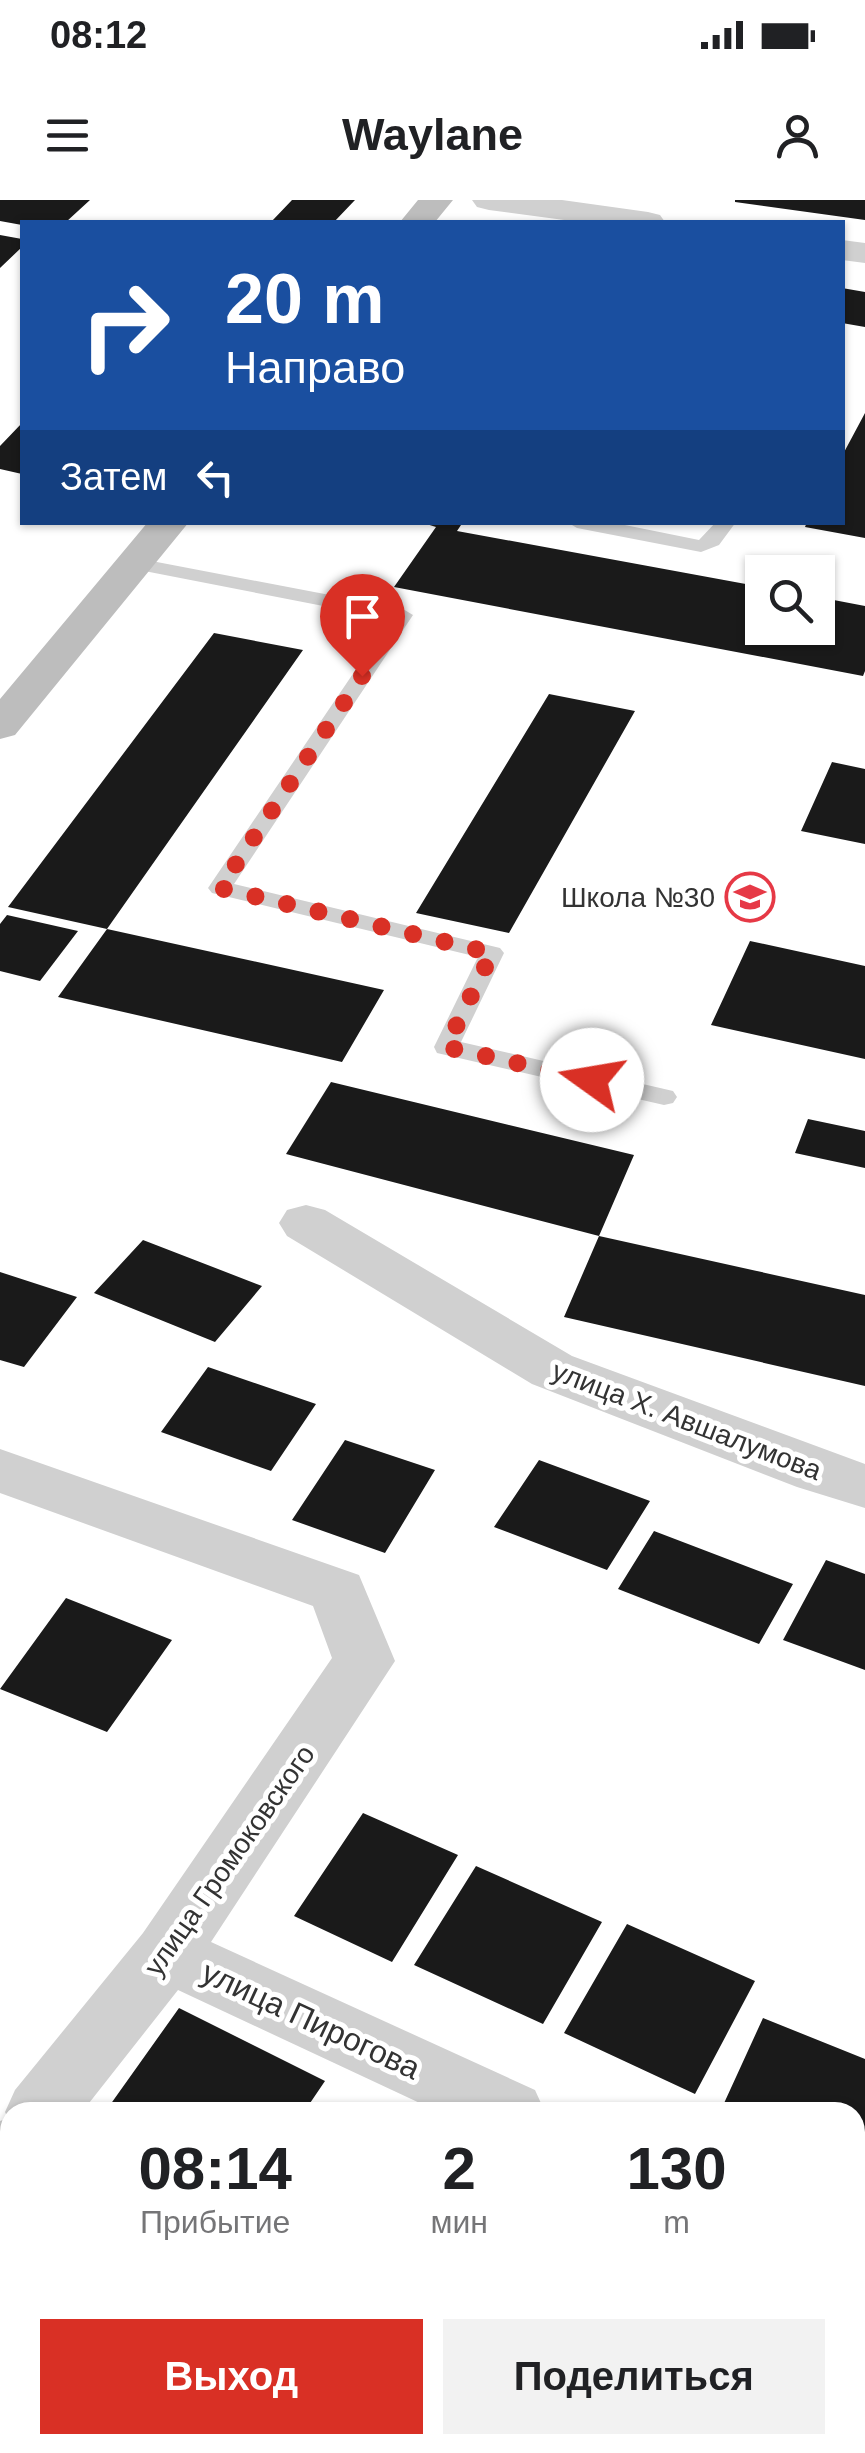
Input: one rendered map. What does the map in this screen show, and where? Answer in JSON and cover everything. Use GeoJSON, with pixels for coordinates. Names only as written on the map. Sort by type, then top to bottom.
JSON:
{"type":"FeatureCollection","features":[{"type":"Feature","properties":{"kind":"street"},"geometry":{"type":"LineString","coordinates":[[419,220],[436,200]]}},
{"type":"Feature","properties":{"kind":"street"},"geometry":{"type":"LineString","coordinates":[[489,200],[634,220]]}},
{"type":"Feature","properties":{"kind":"street"},"geometry":{"type":"LineString","coordinates":[[0,726],[168,525]]}},
{"type":"Feature","properties":{"kind":"street","name":"улица Х. Авшалумова"},"geometry":{"type":"LineString","coordinates":[[306,1222],[552,1370],[817,1472],[865,1486]]}},
{"type":"Feature","properties":{"kind":"street","name":"улица Громоковского"},"geometry":{"type":"LineString","coordinates":[[0,1470],[338,1591],[364,1662],[167,1953],[48,2102]]}},
{"type":"Feature","properties":{"kind":"street","name":"улица Пирогова"},"geometry":{"type":"LineString","coordinates":[[167,1953],[488,2102]]}},
{"type":"Feature","properties":{"kind":"lane"},"geometry":{"type":"LineString","coordinates":[[592,525],[701,546],[712,542],[724,525]]}},
{"type":"Feature","properties":{"kind":"lane"},"geometry":{"type":"LineString","coordinates":[[136,564],[402,615],[220,888],[492,953],[446,1047],[664,1097]]}},
{"type":"Feature","properties":{"kind":"building"},"geometry":{"type":"Polygon","coordinates":[[[0,200],[90,200],[68,220],[20,220],[20,225],[0,221],[0,200]]]}},
{"type":"Feature","properties":{"kind":"building"},"geometry":{"type":"Polygon","coordinates":[[[292,200],[355,200],[336,220],[273,220],[292,200]]]}},
{"type":"Feature","properties":{"kind":"building"},"geometry":{"type":"Polygon","coordinates":[[[865,200],[865,220],[735,202],[865,200]]]}},
{"type":"Feature","properties":{"kind":"building"},"geometry":{"type":"Polygon","coordinates":[[[0,235],[20,239],[20,249],[0,268],[0,235]]]}},
{"type":"Feature","properties":{"kind":"building"},"geometry":{"type":"Polygon","coordinates":[[[845,289],[865,292],[865,327],[845,324],[845,289]]]}},
{"type":"Feature","properties":{"kind":"building"},"geometry":{"type":"Polygon","coordinates":[[[865,413],[865,538],[805,527],[845,525],[845,450],[865,413]]]}},
{"type":"Feature","properties":{"kind":"building"},"geometry":{"type":"Polygon","coordinates":[[[20,425],[20,474],[0,469],[0,446],[20,425]]]}},
{"type":"Feature","properties":{"kind":"building"},"geometry":{"type":"Polygon","coordinates":[[[430,525],[461,525],[457,531],[745,584],[745,645],[835,645],[835,600],[865,606],[865,671],[863,676],[394,587],[436,527],[430,525]]]}},
{"type":"Feature","properties":{"kind":"building"},"geometry":{"type":"Polygon","coordinates":[[[214,633],[303,650],[107,929],[8,907],[214,633]]]}},
{"type":"Feature","properties":{"kind":"building"},"geometry":{"type":"Polygon","coordinates":[[[549,694],[635,711],[509,933],[416,913],[549,694]]]}},
{"type":"Feature","properties":{"kind":"building"},"geometry":{"type":"Polygon","coordinates":[[[832,762],[865,769],[865,844],[801,831],[832,762]]]}},
{"type":"Feature","properties":{"kind":"building"},"geometry":{"type":"Polygon","coordinates":[[[7,915],[78,931],[40,981],[0,971],[0,924],[7,915]]]}},
{"type":"Feature","properties":{"kind":"building"},"geometry":{"type":"Polygon","coordinates":[[[107,929],[384,990],[342,1062],[58,997],[107,929]]]}},
{"type":"Feature","properties":{"kind":"building"},"geometry":{"type":"Polygon","coordinates":[[[750,941],[865,966],[865,1059],[711,1025],[750,941]]]}},
{"type":"Feature","properties":{"kind":"building"},"geometry":{"type":"Polygon","coordinates":[[[331,1082],[634,1155],[599,1236],[286,1154],[331,1082]]]}},
{"type":"Feature","properties":{"kind":"building"},"geometry":{"type":"Polygon","coordinates":[[[808,1119],[865,1131],[865,1168],[795,1153],[808,1119]]]}},
{"type":"Feature","properties":{"kind":"building"},"geometry":{"type":"Polygon","coordinates":[[[599,1236],[865,1295],[865,1386],[564,1317],[599,1236]]]}},
{"type":"Feature","properties":{"kind":"building"},"geometry":{"type":"Polygon","coordinates":[[[143,1240],[262,1286],[215,1342],[94,1293],[143,1240]]]}},
{"type":"Feature","properties":{"kind":"building"},"geometry":{"type":"Polygon","coordinates":[[[0,1272],[77,1297],[24,1367],[0,1360],[0,1272]]]}},
{"type":"Feature","properties":{"kind":"building"},"geometry":{"type":"Polygon","coordinates":[[[208,1367],[316,1404],[271,1471],[161,1432],[208,1367]]]}},
{"type":"Feature","properties":{"kind":"building"},"geometry":{"type":"Polygon","coordinates":[[[345,1440],[435,1470],[385,1553],[292,1520],[345,1440]]]}},
{"type":"Feature","properties":{"kind":"building"},"geometry":{"type":"Polygon","coordinates":[[[539,1460],[650,1501],[607,1570],[494,1527],[539,1460]]]}},
{"type":"Feature","properties":{"kind":"building"},"geometry":{"type":"Polygon","coordinates":[[[654,1531],[793,1584],[759,1644],[618,1589],[654,1531]]]}},
{"type":"Feature","properties":{"kind":"building"},"geometry":{"type":"Polygon","coordinates":[[[826,1560],[865,1574],[865,1670],[783,1640],[826,1560]]]}},
{"type":"Feature","properties":{"kind":"building"},"geometry":{"type":"Polygon","coordinates":[[[66,1598],[172,1640],[107,1732],[0,1689],[66,1598]]]}},
{"type":"Feature","properties":{"kind":"building"},"geometry":{"type":"Polygon","coordinates":[[[363,1813],[458,1855],[392,1962],[294,1916],[363,1813]]]}},
{"type":"Feature","properties":{"kind":"building"},"geometry":{"type":"Polygon","coordinates":[[[476,1866],[602,1922],[543,2024],[414,1965],[476,1866]]]}},
{"type":"Feature","properties":{"kind":"building"},"geometry":{"type":"Polygon","coordinates":[[[627,1924],[755,1981],[695,2094],[564,2033],[627,1924]]]}},
{"type":"Feature","properties":{"kind":"building"},"geometry":{"type":"Polygon","coordinates":[[[179,2008],[325,2081],[311,2102],[112,2102],[179,2008]]]}},
{"type":"Feature","properties":{"kind":"building"},"geometry":{"type":"Polygon","coordinates":[[[763,2018],[865,2059],[865,2102],[725,2102],[763,2018]]]}},
{"type":"Feature","properties":{"kind":"place","name":"Школа №30"},"geometry":{"type":"Point","coordinates":[750,897]}},
{"type":"Feature","properties":{"kind":"route"},"geometry":{"type":"LineString","coordinates":[[362,676],[220,888],[492,953],[446,1047],[592,1080]]}}]}
